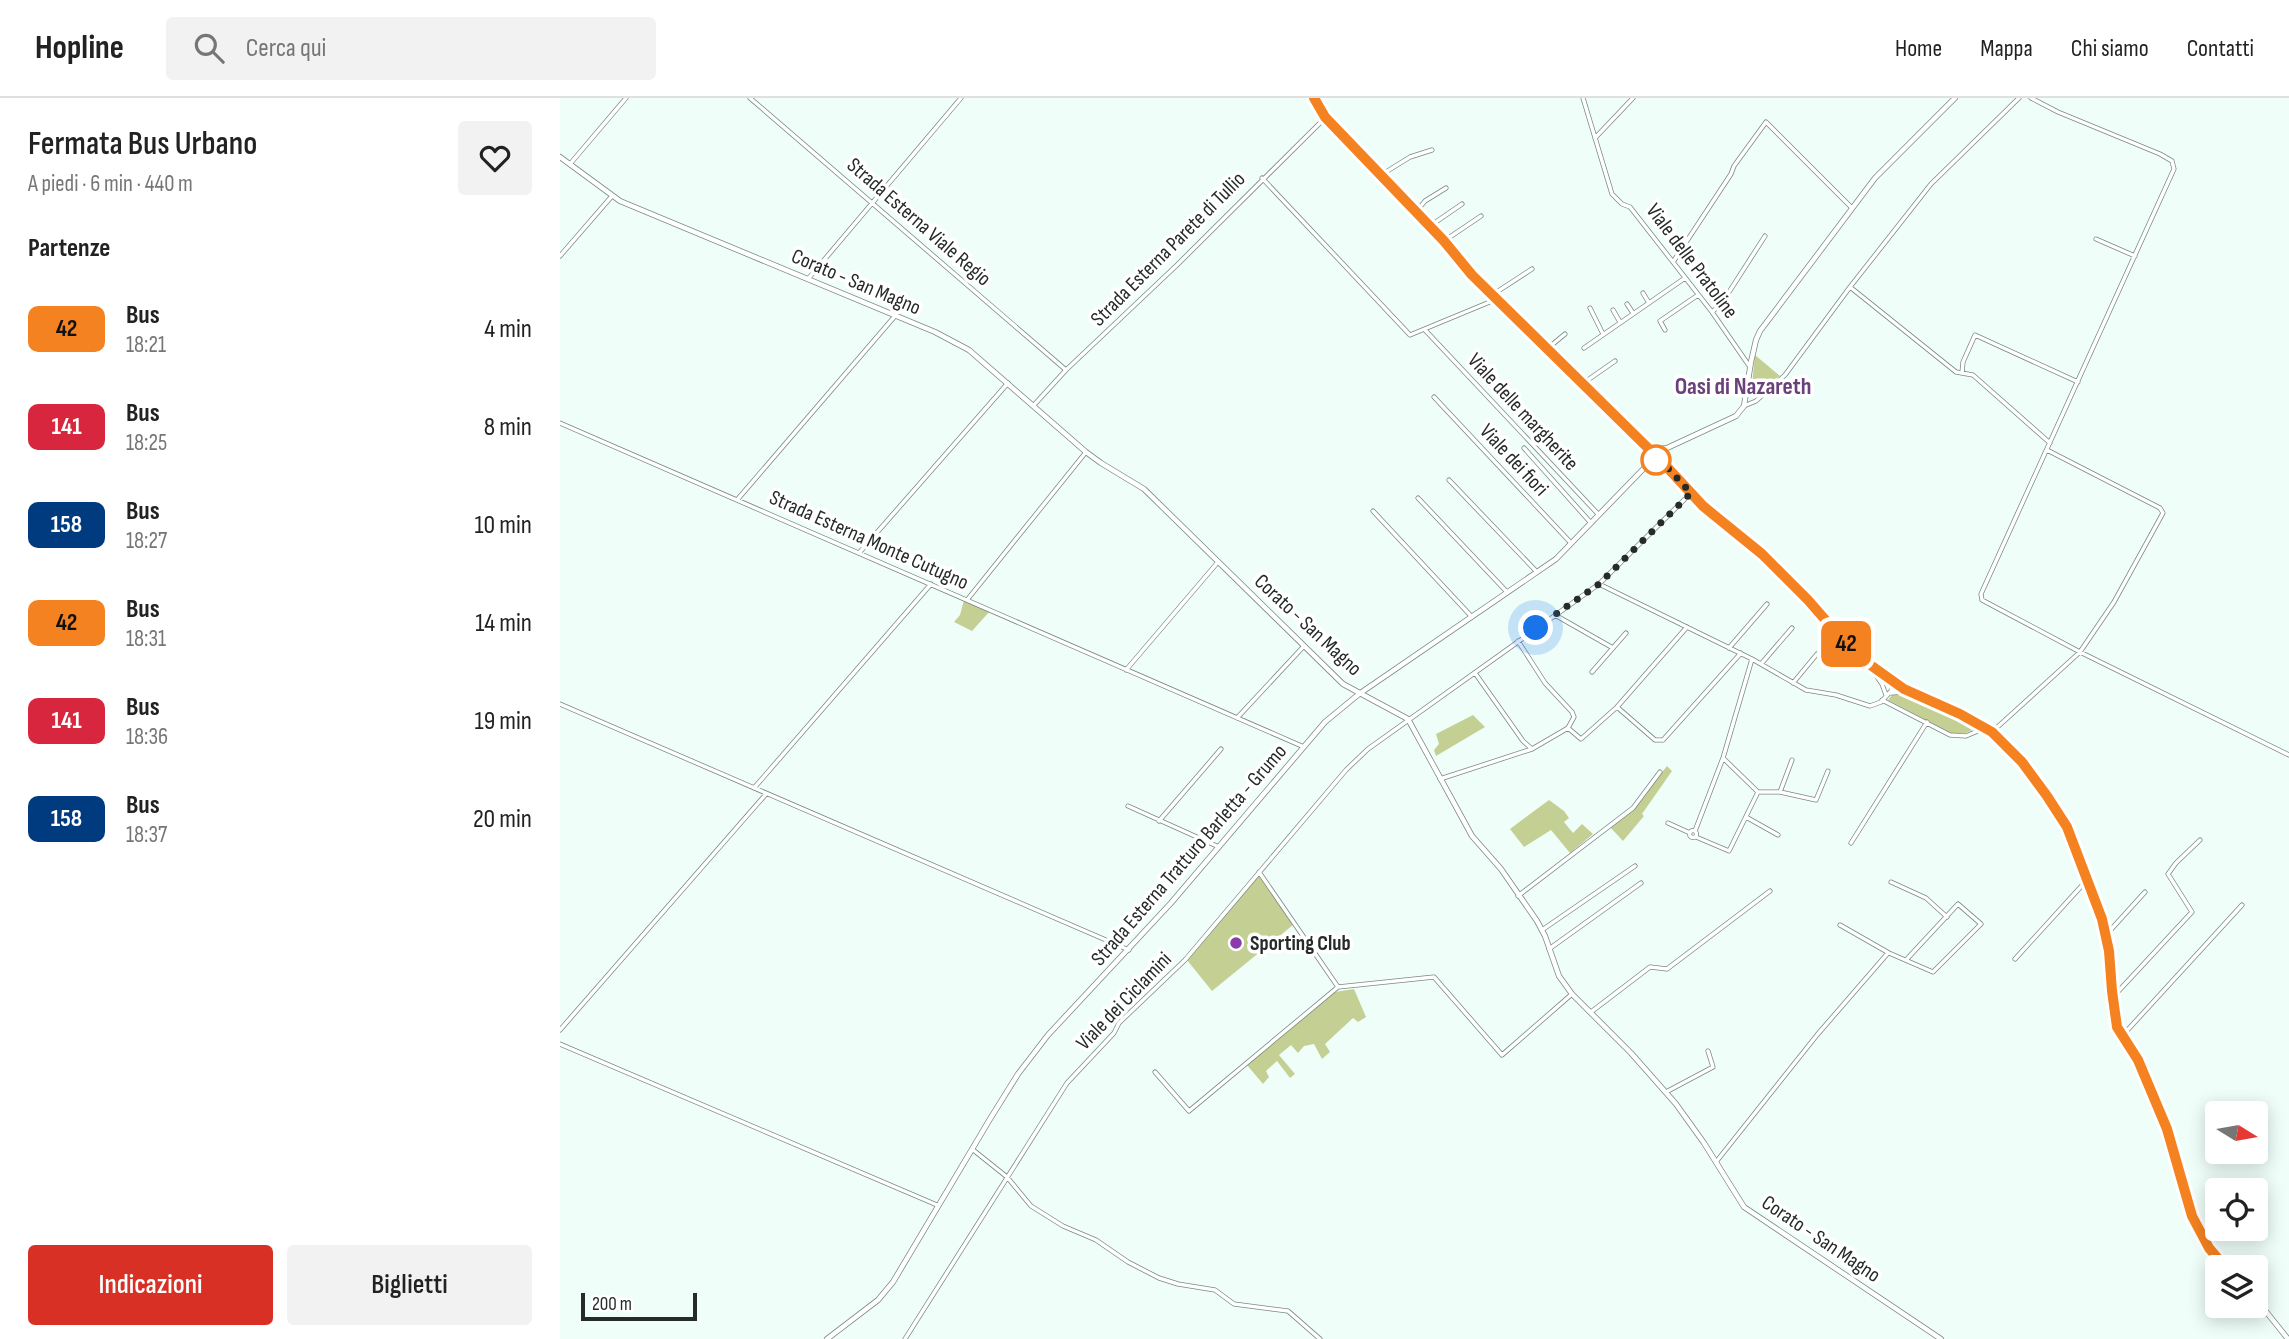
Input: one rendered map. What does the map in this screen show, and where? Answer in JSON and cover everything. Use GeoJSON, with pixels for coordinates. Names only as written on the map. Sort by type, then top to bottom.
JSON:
{"type":"FeatureCollection","features":[{"type":"Feature","properties":{"kind":"main road"},"geometry":{"type":"LineString","coordinates":[[1656,456],[1667,448],[1735,416],[1744,406],[1750,367],[1760,331],[1875,178],[1955,98]]}},
{"type":"Feature","properties":{"kind":"main road"},"geometry":{"type":"LineString","coordinates":[[1315,99],[1325,117],[1495,297],[1703,506],[1762,554],[1808,600],[1855,654],[1893,682],[1986,728],[2022,762],[2067,827],[2102,919],[2109,951],[2117,1027],[2138,1060],[2167,1129],[2192,1216],[2215,1255]]}},
{"type":"Feature","properties":{"kind":"main road","name":"Corato - San Magno"},"geometry":{"type":"LineString","coordinates":[[560,158],[620,201],[935,332],[969,350],[1086,452],[1143,489],[1343,684],[1408,719],[1472,836],[1501,869],[1542,930],[1559,976],[1572,994],[1676,1104],[1744,1207],[1941,1339]]}},
{"type":"Feature","properties":{"kind":"main road","name":"Strada Esterna Tratturo Barletta - Grumo"},"geometry":{"type":"LineString","coordinates":[[827,1339],[878,1300],[893,1282],[1018,1074],[1048,1035],[1129,950],[1325,722],[1359,694],[1556,559],[1656,456]]}},
{"type":"Feature","properties":{"kind":"main road"},"geometry":{"type":"LineString","coordinates":[[2268,1314],[2288,1339]]}},
{"type":"Feature","properties":{"kind":"street"},"geometry":{"type":"LineString","coordinates":[[570,164],[626,98]]}},
{"type":"Feature","properties":{"kind":"street","name":"Strada Esterna Viale Regio"},"geometry":{"type":"LineString","coordinates":[[750,98],[1066,370]]}},
{"type":"Feature","properties":{"kind":"street"},"geometry":{"type":"LineString","coordinates":[[808,279],[961,98]]}},
{"type":"Feature","properties":{"kind":"street","name":"Viale delle Pratoline"},"geometry":{"type":"LineString","coordinates":[[1583,98],[1612,194],[1622,204],[1630,207],[1712,312],[1750,367]]}},
{"type":"Feature","properties":{"kind":"street"},"geometry":{"type":"LineString","coordinates":[[1595,138],[1633,98]]}},
{"type":"Feature","properties":{"kind":"street"},"geometry":{"type":"LineString","coordinates":[[1744,406],[1756,401],[1785,375],[1931,184],[2019,98]]}},
{"type":"Feature","properties":{"kind":"street"},"geometry":{"type":"LineString","coordinates":[[2031,98],[2172,161],[2174,169],[1981,594],[1982,600],[2080,652],[2289,755]]}},
{"type":"Feature","properties":{"kind":"street","name":"Strada Esterna Parete di Tullio"},"geometry":{"type":"LineString","coordinates":[[1034,405],[1066,370],[1325,117]]}},
{"type":"Feature","properties":{"kind":"street"},"geometry":{"type":"LineString","coordinates":[[1673,262],[1734,166],[1766,122],[1852,208]]}},
{"type":"Feature","properties":{"kind":"street"},"geometry":{"type":"LineString","coordinates":[[1381,175],[1410,157],[1432,150]]}},
{"type":"Feature","properties":{"kind":"street"},"geometry":{"type":"LineString","coordinates":[[1262,178],[1410,335],[1495,297],[1532,269]]}},
{"type":"Feature","properties":{"kind":"street"},"geometry":{"type":"LineString","coordinates":[[1416,212],[1425,201],[1446,188]]}},
{"type":"Feature","properties":{"kind":"street"},"geometry":{"type":"LineString","coordinates":[[560,256],[612,196]]}},
{"type":"Feature","properties":{"kind":"street"},"geometry":{"type":"LineString","coordinates":[[1430,226],[1462,204]]}},
{"type":"Feature","properties":{"kind":"street"},"geometry":{"type":"LineString","coordinates":[[1444,241],[1481,216]]}},
{"type":"Feature","properties":{"kind":"street"},"geometry":{"type":"LineString","coordinates":[[1712,312],[1722,303],[1765,236]]}},
{"type":"Feature","properties":{"kind":"street"},"geometry":{"type":"LineString","coordinates":[[2096,239],[2134,256]]}},
{"type":"Feature","properties":{"kind":"street"},"geometry":{"type":"LineString","coordinates":[[1584,348],[1685,278]]}},
{"type":"Feature","properties":{"kind":"street"},"geometry":{"type":"LineString","coordinates":[[1850,287],[1951,368],[1973,375],[2050,443]]}},
{"type":"Feature","properties":{"kind":"street"},"geometry":{"type":"LineString","coordinates":[[1643,293],[1649,303]]}},
{"type":"Feature","properties":{"kind":"street"},"geometry":{"type":"LineString","coordinates":[[1665,330],[1660,321],[1698,295]]}},
{"type":"Feature","properties":{"kind":"street"},"geometry":{"type":"LineString","coordinates":[[1627,303],[1633,313]]}},
{"type":"Feature","properties":{"kind":"street"},"geometry":{"type":"LineString","coordinates":[[1590,308],[1603,334]]}},
{"type":"Feature","properties":{"kind":"street"},"geometry":{"type":"LineString","coordinates":[[1613,310],[1620,323]]}},
{"type":"Feature","properties":{"kind":"street"},"geometry":{"type":"LineString","coordinates":[[737,500],[895,316]]}},
{"type":"Feature","properties":{"kind":"street","name":"Viale delle margherite"},"geometry":{"type":"LineString","coordinates":[[1425,330],[1599,515]]}},
{"type":"Feature","properties":{"kind":"street"},"geometry":{"type":"LineString","coordinates":[[1547,349],[1565,334]]}},
{"type":"Feature","properties":{"kind":"street"},"geometry":{"type":"LineString","coordinates":[[1962,373],[1963,362],[1975,335],[2078,382]]}},
{"type":"Feature","properties":{"kind":"street"},"geometry":{"type":"LineString","coordinates":[[1582,384],[1615,361]]}},
{"type":"Feature","properties":{"kind":"street"},"geometry":{"type":"LineString","coordinates":[[859,553],[1008,383]]}},
{"type":"Feature","properties":{"kind":"street","name":"Viale dei fiori"},"geometry":{"type":"LineString","coordinates":[[1434,397],[1571,543]]}},
{"type":"Feature","properties":{"kind":"street","name":"Strada Esterna Monte Cutugno"},"geometry":{"type":"LineString","coordinates":[[560,423],[1304,747]]}},
{"type":"Feature","properties":{"kind":"street"},"geometry":{"type":"LineString","coordinates":[[1524,448],[1591,523]]}},
{"type":"Feature","properties":{"kind":"street"},"geometry":{"type":"LineString","coordinates":[[1992,732],[2080,652],[2114,602],[2161,517],[2162,510],[2047,450]]}},
{"type":"Feature","properties":{"kind":"street"},"geometry":{"type":"LineString","coordinates":[[967,600],[1086,452]]}},
{"type":"Feature","properties":{"kind":"street"},"geometry":{"type":"LineString","coordinates":[[1449,480],[1536,572]]}},
{"type":"Feature","properties":{"kind":"street","name":"Viale dei Ciclamini"},"geometry":{"type":"LineString","coordinates":[[905,1339],[1067,1083],[1114,1033],[1119,1023],[1185,960],[1346,771],[1367,750],[1408,719],[1599,584],[1691,493]]}},
{"type":"Feature","properties":{"kind":"street"},"geometry":{"type":"LineString","coordinates":[[1418,498],[1507,592]]}},
{"type":"Feature","properties":{"kind":"street"},"geometry":{"type":"LineString","coordinates":[[1373,511],[1472,617]]}},
{"type":"Feature","properties":{"kind":"street"},"geometry":{"type":"LineString","coordinates":[[1126,670],[1219,562]]}},
{"type":"Feature","properties":{"kind":"street"},"geometry":{"type":"LineString","coordinates":[[754,788],[931,584]]}},
{"type":"Feature","properties":{"kind":"street"},"geometry":{"type":"LineString","coordinates":[[1599,584],[1741,653],[1806,690],[1836,695],[1870,706],[1877,705],[1882,700],[1893,682]]}},
{"type":"Feature","properties":{"kind":"street"},"geometry":{"type":"LineString","coordinates":[[1729,648],[1766,604]]}},
{"type":"Feature","properties":{"kind":"street"},"geometry":{"type":"LineString","coordinates":[[1555,615],[1613,648]]}},
{"type":"Feature","properties":{"kind":"street"},"geometry":{"type":"LineString","coordinates":[[1568,728],[1581,740],[1617,707],[1687,627]]}},
{"type":"Feature","properties":{"kind":"street"},"geometry":{"type":"LineString","coordinates":[[1761,664],[1792,628]]}},
{"type":"Feature","properties":{"kind":"street"},"geometry":{"type":"LineString","coordinates":[[1592,672],[1626,633]]}},
{"type":"Feature","properties":{"kind":"street"},"geometry":{"type":"LineString","coordinates":[[1440,779],[1532,749],[1568,728],[1574,717],[1572,712],[1545,683],[1518,641]]}},
{"type":"Feature","properties":{"kind":"street"},"geometry":{"type":"LineString","coordinates":[[1236,719],[1304,646]]}},
{"type":"Feature","properties":{"kind":"street"},"geometry":{"type":"LineString","coordinates":[[1617,707],[1655,740],[1663,740],[1741,653]]}},
{"type":"Feature","properties":{"kind":"street"},"geometry":{"type":"LineString","coordinates":[[1793,683],[1817,654]]}},
{"type":"Feature","properties":{"kind":"street"},"geometry":{"type":"LineString","coordinates":[[1752,659],[1723,758],[1691,837],[1696,836],[1729,851],[1758,792]]}},
{"type":"Feature","properties":{"kind":"street"},"geometry":{"type":"LineString","coordinates":[[1868,664],[1886,695]]}},
{"type":"Feature","properties":{"kind":"street"},"geometry":{"type":"LineString","coordinates":[[1475,672],[1523,741],[1532,749]]}},
{"type":"Feature","properties":{"kind":"street"},"geometry":{"type":"LineString","coordinates":[[1886,695],[1895,691],[1922,698]]}},
{"type":"Feature","properties":{"kind":"street"},"geometry":{"type":"LineString","coordinates":[[1882,700],[1950,735],[1959,737],[1986,728]]}},
{"type":"Feature","properties":{"kind":"street"},"geometry":{"type":"LineString","coordinates":[[560,704],[1129,950]]}},
{"type":"Feature","properties":{"kind":"street"},"geometry":{"type":"LineString","coordinates":[[1851,844],[1927,722]]}},
{"type":"Feature","properties":{"kind":"street"},"geometry":{"type":"LineString","coordinates":[[1159,821],[1221,749]]}},
{"type":"Feature","properties":{"kind":"street"},"geometry":{"type":"LineString","coordinates":[[1723,758],[1758,792],[1780,792],[1816,800],[1828,771]]}},
{"type":"Feature","properties":{"kind":"street"},"geometry":{"type":"LineString","coordinates":[[1780,792],[1792,760]]}},
{"type":"Feature","properties":{"kind":"street"},"geometry":{"type":"LineString","coordinates":[[1518,896],[1633,808],[1660,772]]}},
{"type":"Feature","properties":{"kind":"street"},"geometry":{"type":"LineString","coordinates":[[560,1030],[766,794]]}},
{"type":"Feature","properties":{"kind":"street"},"geometry":{"type":"LineString","coordinates":[[1128,806],[1219,847]]}},
{"type":"Feature","properties":{"kind":"street"},"geometry":{"type":"LineString","coordinates":[[1746,817],[1778,835]]}},
{"type":"Feature","properties":{"kind":"street"},"geometry":{"type":"LineString","coordinates":[[1668,823],[1692,832]]}},
{"type":"Feature","properties":{"kind":"street"},"geometry":{"type":"LineString","coordinates":[[2113,997],[2192,912],[2168,874],[2200,840]]}},
{"type":"Feature","properties":{"kind":"street"},"geometry":{"type":"LineString","coordinates":[[1542,930],[1635,866]]}},
{"type":"Feature","properties":{"kind":"street"},"geometry":{"type":"LineString","coordinates":[[1259,872],[1338,987]]}},
{"type":"Feature","properties":{"kind":"street"},"geometry":{"type":"LineString","coordinates":[[2015,959],[2087,880]]}},
{"type":"Feature","properties":{"kind":"street"},"geometry":{"type":"LineString","coordinates":[[1891,882],[1926,898],[1947,916]]}},
{"type":"Feature","properties":{"kind":"street"},"geometry":{"type":"LineString","coordinates":[[1549,949],[1641,883]]}},
{"type":"Feature","properties":{"kind":"street"},"geometry":{"type":"LineString","coordinates":[[1591,1012],[1650,967],[1667,969],[1770,891]]}},
{"type":"Feature","properties":{"kind":"street"},"geometry":{"type":"LineString","coordinates":[[2106,936],[2146,892]]}},
{"type":"Feature","properties":{"kind":"street"},"geometry":{"type":"LineString","coordinates":[[1840,925],[1889,953],[1933,972],[1981,924],[1958,904],[1906,960]]}},
{"type":"Feature","properties":{"kind":"street"},"geometry":{"type":"LineString","coordinates":[[2123,1035],[2242,905]]}},
{"type":"Feature","properties":{"kind":"street"},"geometry":{"type":"LineString","coordinates":[[1716,1162],[1817,1035],[1889,953]]}},
{"type":"Feature","properties":{"kind":"street"},"geometry":{"type":"LineString","coordinates":[[1155,1072],[1189,1111],[1338,987],[1434,977],[1502,1055],[1572,994]]}},
{"type":"Feature","properties":{"kind":"street"},"geometry":{"type":"LineString","coordinates":[[560,1044],[937,1205]]}},
{"type":"Feature","properties":{"kind":"street"},"geometry":{"type":"LineString","coordinates":[[1666,1092],[1713,1067],[1709,1051]]}},
{"type":"Feature","properties":{"kind":"street"},"geometry":{"type":"LineString","coordinates":[[972,1149],[1007,1178],[1031,1206],[1063,1226],[1096,1240],[1153,1276],[1178,1284],[1215,1290],[1234,1304],[1288,1311],[1320,1339]]}},
{"type":"Feature","properties":{"kind":"green space"},"geometry":{"type":"Polygon","coordinates":[[[1755,355],[1780,376],[1751,394],[1755,355]]]}},
{"type":"Feature","properties":{"kind":"green space"},"geometry":{"type":"Polygon","coordinates":[[[964,600],[990,611],[972,631],[954,622],[960,615],[964,600]]]}},
{"type":"Feature","properties":{"kind":"green space"},"geometry":{"type":"Polygon","coordinates":[[[1901,693],[1979,727],[1966,733],[1951,733],[1888,700],[1892,695],[1901,693]]]}},
{"type":"Feature","properties":{"kind":"green space"},"geometry":{"type":"Polygon","coordinates":[[[1473,715],[1485,727],[1436,756],[1434,750],[1439,744],[1436,734],[1473,715]]]}},
{"type":"Feature","properties":{"kind":"green space"},"geometry":{"type":"Polygon","coordinates":[[[1667,766],[1672,771],[1642,814],[1644,816],[1623,841],[1610,827],[1634,808],[1667,766]]]}},
{"type":"Feature","properties":{"kind":"green space"},"geometry":{"type":"Polygon","coordinates":[[[1549,800],[1564,811],[1569,818],[1564,822],[1573,833],[1582,824],[1593,834],[1570,853],[1551,830],[1524,847],[1510,829],[1549,800]]]}},
{"type":"Feature","properties":{"kind":"green space","name":"Sporting Club"},"geometry":{"type":"Polygon","coordinates":[[[1259,875],[1293,925],[1212,991],[1187,960],[1259,875]]]}},
{"type":"Feature","properties":{"kind":"green space"},"geometry":{"type":"Polygon","coordinates":[[[1354,989],[1366,1017],[1358,1022],[1353,1018],[1325,1044],[1330,1052],[1322,1059],[1314,1044],[1304,1046],[1298,1053],[1291,1045],[1279,1055],[1295,1074],[1290,1078],[1277,1061],[1266,1071],[1269,1077],[1263,1084],[1247,1065],[1335,992],[1354,989]]]}},
{"type":"Feature","properties":{"kind":"bus line","name":"42"},"geometry":{"type":"LineString","coordinates":[[1314,98],[1325,117],[1444,241],[1472,275],[1648,448],[1654,459],[1666,466],[1703,506],[1762,554],[1808,600],[1855,654],[1904,689],[1960,714],[1992,732],[2022,762],[2067,827],[2102,919],[2109,951],[2117,1027],[2138,1060],[2167,1129],[2192,1216],[2215,1255]]}},
{"type":"Feature","properties":{"kind":"place","name":"Sporting Club"},"geometry":{"type":"Point","coordinates":[1236,943]}},
{"type":"Feature","properties":{"kind":"district","name":"Oasi di Nazareth"},"geometry":{"type":"Point","coordinates":[1743,386]}},
{"type":"Feature","properties":{"kind":"route"},"geometry":{"type":"LineString","coordinates":[[1536,628],[1599,584],[1691,493],[1666,466],[1656,460]]}}]}
